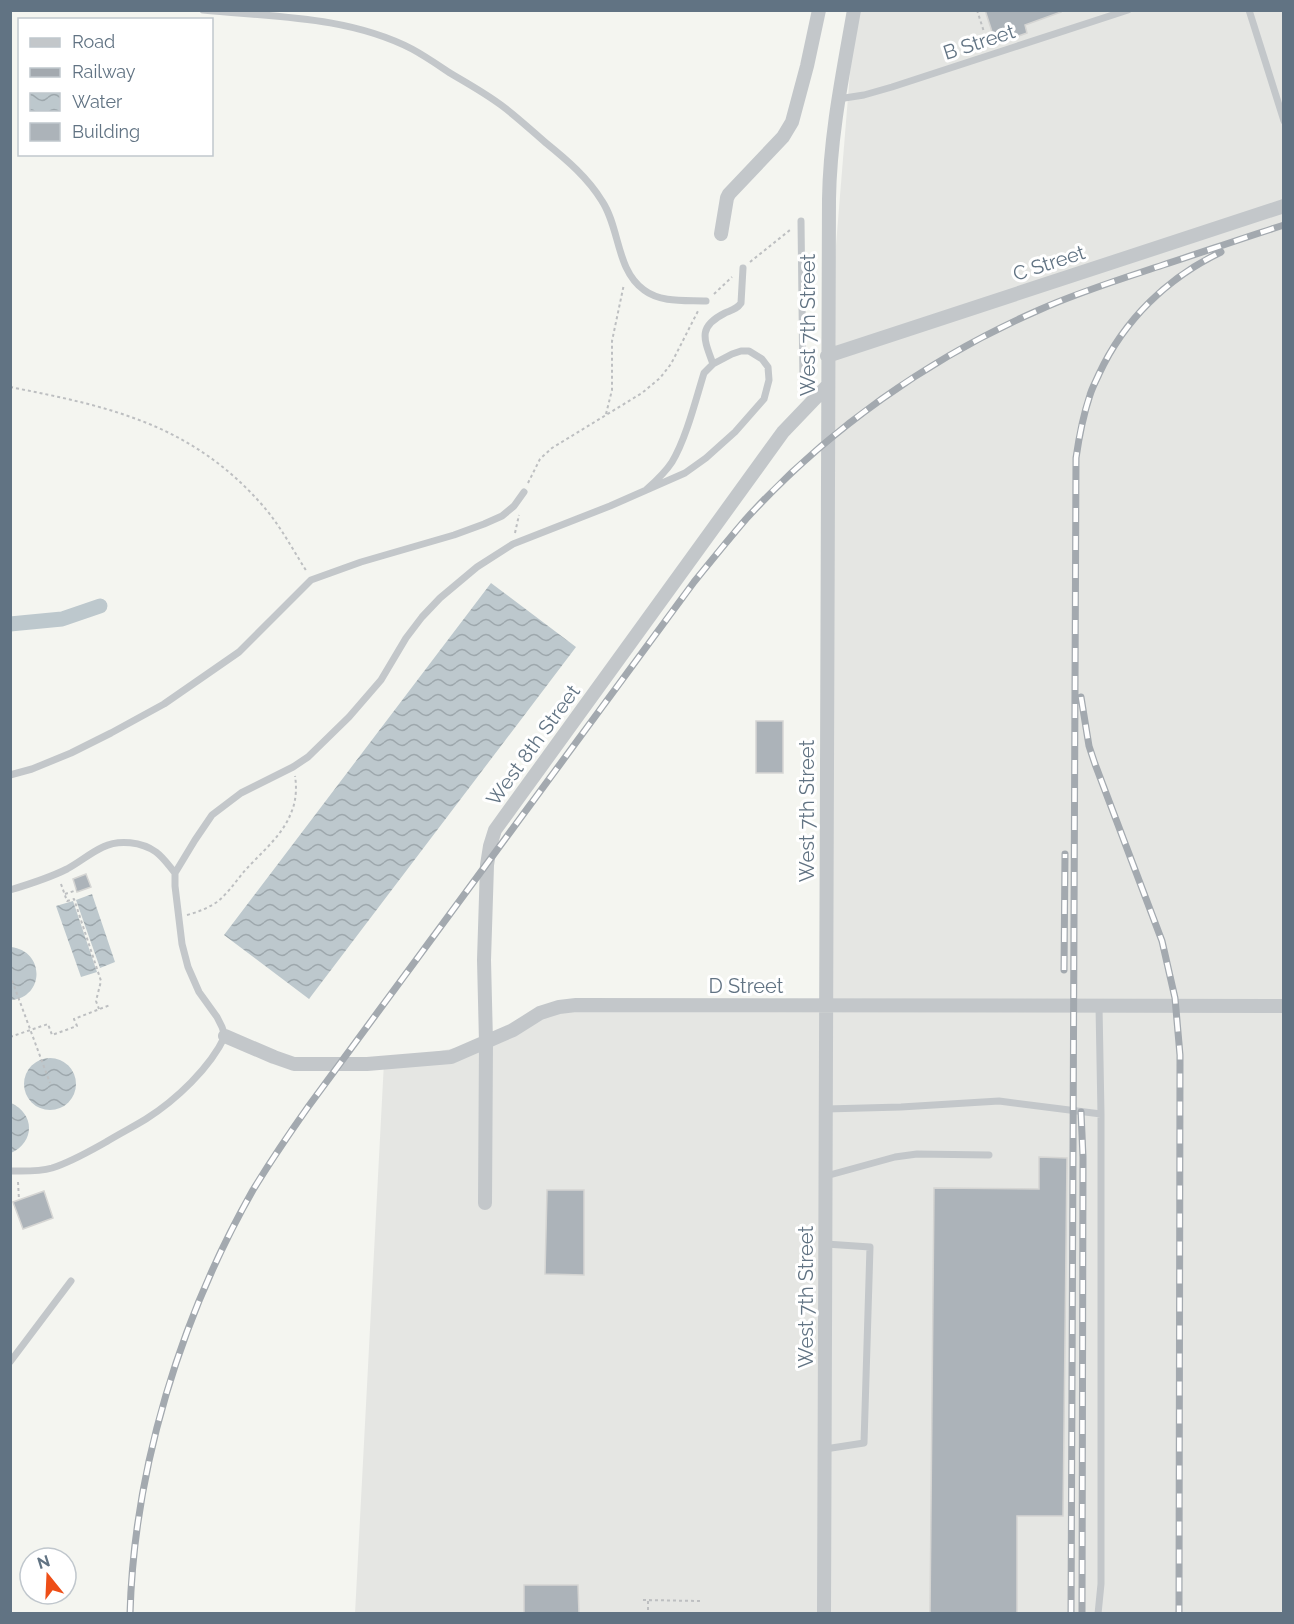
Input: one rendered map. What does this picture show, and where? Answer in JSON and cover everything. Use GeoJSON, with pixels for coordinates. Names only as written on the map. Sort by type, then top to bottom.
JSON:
{"type":"FeatureCollection","features":[{"type":"Feature","properties":{"kind":"street"},"geometry":{"type":"LineString","coordinates":[[721,234],[729,194],[783,137],[792,122],[819,10]]}},
{"type":"Feature","properties":{"kind":"street","name":"West 7th Street"},"geometry":{"type":"LineString","coordinates":[[824,1614],[829,166],[854,10]]}},
{"type":"Feature","properties":{"kind":"street","name":"C Street"},"geometry":{"type":"LineString","coordinates":[[828,356],[1284,206]]}},
{"type":"Feature","properties":{"kind":"street","name":"West 8th Street"},"geometry":{"type":"LineString","coordinates":[[485,1203],[486,865],[495,830],[783,432],[828,385]]}},
{"type":"Feature","properties":{"kind":"street","name":"D Street"},"geometry":{"type":"LineString","coordinates":[[225,1036],[294,1064],[367,1064],[451,1057],[513,1030],[540,1014],[559,1007],[576,1005],[1284,1006]]}},
{"type":"Feature","properties":{"kind":"lane"},"geometry":{"type":"LineString","coordinates":[[203,10],[330,22],[376,34],[412,49],[500,104],[570,163],[604,204],[612,221],[627,269],[635,282],[645,291],[657,297],[674,300],[706,301]]}},
{"type":"Feature","properties":{"kind":"lane","name":"B Street"},"geometry":{"type":"LineString","coordinates":[[838,99],[892,87],[1128,10]]}},
{"type":"Feature","properties":{"kind":"lane"},"geometry":{"type":"LineString","coordinates":[[1249,10],[1284,121]]}},
{"type":"Feature","properties":{"kind":"lane"},"geometry":{"type":"LineString","coordinates":[[801,221],[803,385]]}},
{"type":"Feature","properties":{"kind":"lane"},"geometry":{"type":"LineString","coordinates":[[713,364],[704,334],[706,327],[717,317],[738,308],[741,303],[743,268]]}},
{"type":"Feature","properties":{"kind":"lane"},"geometry":{"type":"LineString","coordinates":[[174,873],[213,815],[241,793],[308,757],[363,702],[381,680],[406,638],[440,598],[477,567],[513,544],[610,506],[685,473],[706,458],[735,432],[764,399],[769,380],[768,367],[762,358],[749,351],[741,351],[713,364],[704,373],[673,462],[646,490]]}},
{"type":"Feature","properties":{"kind":"lane"},"geometry":{"type":"LineString","coordinates":[[10,776],[71,753],[111,734],[164,704],[239,652],[311,580],[484,524],[502,516],[514,506],[524,492]]}},
{"type":"Feature","properties":{"kind":"lane"},"geometry":{"type":"LineString","coordinates":[[10,890],[57,873],[104,846],[125,842],[135,843],[155,852],[174,873],[182,944],[188,967],[199,992],[217,1017],[225,1036],[211,1060],[184,1089],[148,1118],[76,1159],[31,1172],[14,1171]]}},
{"type":"Feature","properties":{"kind":"lane"},"geometry":{"type":"LineString","coordinates":[[1098,1614],[1101,1584],[1099,1006]]}},
{"type":"Feature","properties":{"kind":"lane"},"geometry":{"type":"LineString","coordinates":[[826,1109],[999,1101],[1101,1114]]}},
{"type":"Feature","properties":{"kind":"lane"},"geometry":{"type":"LineString","coordinates":[[826,1176],[895,1157],[916,1154],[989,1155]]}},
{"type":"Feature","properties":{"kind":"lane"},"geometry":{"type":"LineString","coordinates":[[825,1449],[864,1443],[870,1247],[826,1244]]}},
{"type":"Feature","properties":{"kind":"lane"},"geometry":{"type":"LineString","coordinates":[[10,1362],[71,1281]]}},
{"type":"Feature","properties":{"kind":"path"},"geometry":{"type":"LineString","coordinates":[[977,10],[984,32]]}},
{"type":"Feature","properties":{"kind":"path"},"geometry":{"type":"LineString","coordinates":[[524,492],[540,459],[552,447],[642,393],[660,378],[670,364],[694,317],[706,301],[801,221]]}},
{"type":"Feature","properties":{"kind":"path"},"geometry":{"type":"LineString","coordinates":[[606,415],[612,390],[612,341],[627,269]]}},
{"type":"Feature","properties":{"kind":"path"},"geometry":{"type":"LineString","coordinates":[[10,387],[64,398],[133,417],[187,442],[219,464],[265,508],[311,580]]}},
{"type":"Feature","properties":{"kind":"path"},"geometry":{"type":"LineString","coordinates":[[513,544],[519,515]]}},
{"type":"Feature","properties":{"kind":"path"},"geometry":{"type":"LineString","coordinates":[[178,916],[199,912],[218,901],[278,835],[291,813],[295,798],[296,784],[293,767]]}},
{"type":"Feature","properties":{"kind":"path"},"geometry":{"type":"LineString","coordinates":[[57,873],[67,901],[74,899],[101,981],[96,1001],[99,1009]]}},
{"type":"Feature","properties":{"kind":"path"},"geometry":{"type":"LineString","coordinates":[[65,894],[77,890]]}},
{"type":"Feature","properties":{"kind":"path"},"geometry":{"type":"LineString","coordinates":[[10,975],[50,1083]]}},
{"type":"Feature","properties":{"kind":"path"},"geometry":{"type":"LineString","coordinates":[[10,1037],[48,1024],[52,1035],[77,1026],[74,1018],[110,1005]]}},
{"type":"Feature","properties":{"kind":"path"},"geometry":{"type":"LineString","coordinates":[[14,1171],[19,1200]]}},
{"type":"Feature","properties":{"kind":"path"},"geometry":{"type":"LineString","coordinates":[[643,1600],[700,1601]]}},
{"type":"Feature","properties":{"kind":"path"},"geometry":{"type":"LineString","coordinates":[[648,1600],[648,1614]]}},
{"type":"Feature","properties":{"kind":"shaded area"},"geometry":{"type":"Polygon","coordinates":[[[855,11],[1283,11],[1283,1613],[355,1614],[384,1062],[486,1042],[559,1007],[826,1005],[827,356],[855,11]]]}},
{"type":"Feature","properties":{"kind":"water"},"geometry":{"type":"Polygon","coordinates":[[[491,583],[576,647],[309,999],[224,935],[491,583]]]}},
{"type":"Feature","properties":{"kind":"water"},"geometry":{"type":"Polygon","coordinates":[[[92,894],[115,962],[100,968],[76,900],[92,894]]]}},
{"type":"Feature","properties":{"kind":"water"},"geometry":{"type":"Polygon","coordinates":[[[73,901],[97,972],[81,977],[56,906],[73,901]]]}},
{"type":"Feature","properties":{"kind":"water"},"geometry":{"type":"Polygon","coordinates":[[[11,947],[22,950],[30,957],[35,965],[36,974],[35,983],[30,991],[22,997],[11,1000],[11,947]]]}},
{"type":"Feature","properties":{"kind":"water"},"geometry":{"type":"Polygon","coordinates":[[[45,1058],[55,1058],[69,1065],[76,1084],[69,1103],[55,1110],[45,1110],[35,1106],[28,1099],[24,1089],[24,1079],[28,1069],[35,1062],[45,1058]]]}},
{"type":"Feature","properties":{"kind":"water"},"geometry":{"type":"Polygon","coordinates":[[[11,1103],[24,1114],[29,1128],[25,1142],[11,1153],[11,1103]]]}},
{"type":"Feature","properties":{"kind":"building"},"geometry":{"type":"Polygon","coordinates":[[[985,10],[1060,10],[1061,12],[1025,25],[1027,33],[996,44],[985,10]]]}},
{"type":"Feature","properties":{"kind":"building"},"geometry":{"type":"Polygon","coordinates":[[[756,721],[783,721],[783,773],[756,773],[756,721]]]}},
{"type":"Feature","properties":{"kind":"building"},"geometry":{"type":"Polygon","coordinates":[[[86,874],[91,887],[77,892],[73,879],[86,874]]]}},
{"type":"Feature","properties":{"kind":"building"},"geometry":{"type":"Polygon","coordinates":[[[1039,1157],[1067,1158],[1063,1516],[1017,1516],[1017,1614],[930,1614],[934,1188],[1039,1189],[1039,1157]]]}},
{"type":"Feature","properties":{"kind":"building"},"geometry":{"type":"Polygon","coordinates":[[[547,1190],[584,1190],[584,1275],[545,1274],[547,1190]]]}},
{"type":"Feature","properties":{"kind":"building"},"geometry":{"type":"Polygon","coordinates":[[[44,1191],[53,1218],[23,1229],[13,1202],[44,1191]]]}},
{"type":"Feature","properties":{"kind":"building"},"geometry":{"type":"Polygon","coordinates":[[[524,1585],[578,1585],[579,1614],[524,1614],[524,1585]]]}},
{"type":"Feature","properties":{"kind":"waterway"},"geometry":{"type":"LineString","coordinates":[[10,624],[62,619],[100,606]]}},
{"type":"Feature","properties":{"kind":"railway"},"geometry":{"type":"LineString","coordinates":[[130,1614],[133,1559],[141,1504],[166,1395],[183,1341],[204,1289],[253,1190],[308,1107],[694,582],[726,543],[777,486],[845,426],[919,374],[958,350],[1069,297],[1284,225]]}},
{"type":"Feature","properties":{"kind":"railway"},"geometry":{"type":"LineString","coordinates":[[1071,1614],[1076,458],[1091,392],[1109,354],[1121,336],[1149,302],[1165,288],[1201,262],[1221,252]]}},
{"type":"Feature","properties":{"kind":"railway"},"geometry":{"type":"LineString","coordinates":[[1081,697],[1089,746],[1162,941],[1175,998],[1180,1055],[1179,1614]]}},
{"type":"Feature","properties":{"kind":"railway"},"geometry":{"type":"LineString","coordinates":[[1064,970],[1065,854]]}},
{"type":"Feature","properties":{"kind":"railway"},"geometry":{"type":"LineString","coordinates":[[1081,1112],[1083,1157],[1082,1614]]}}]}
